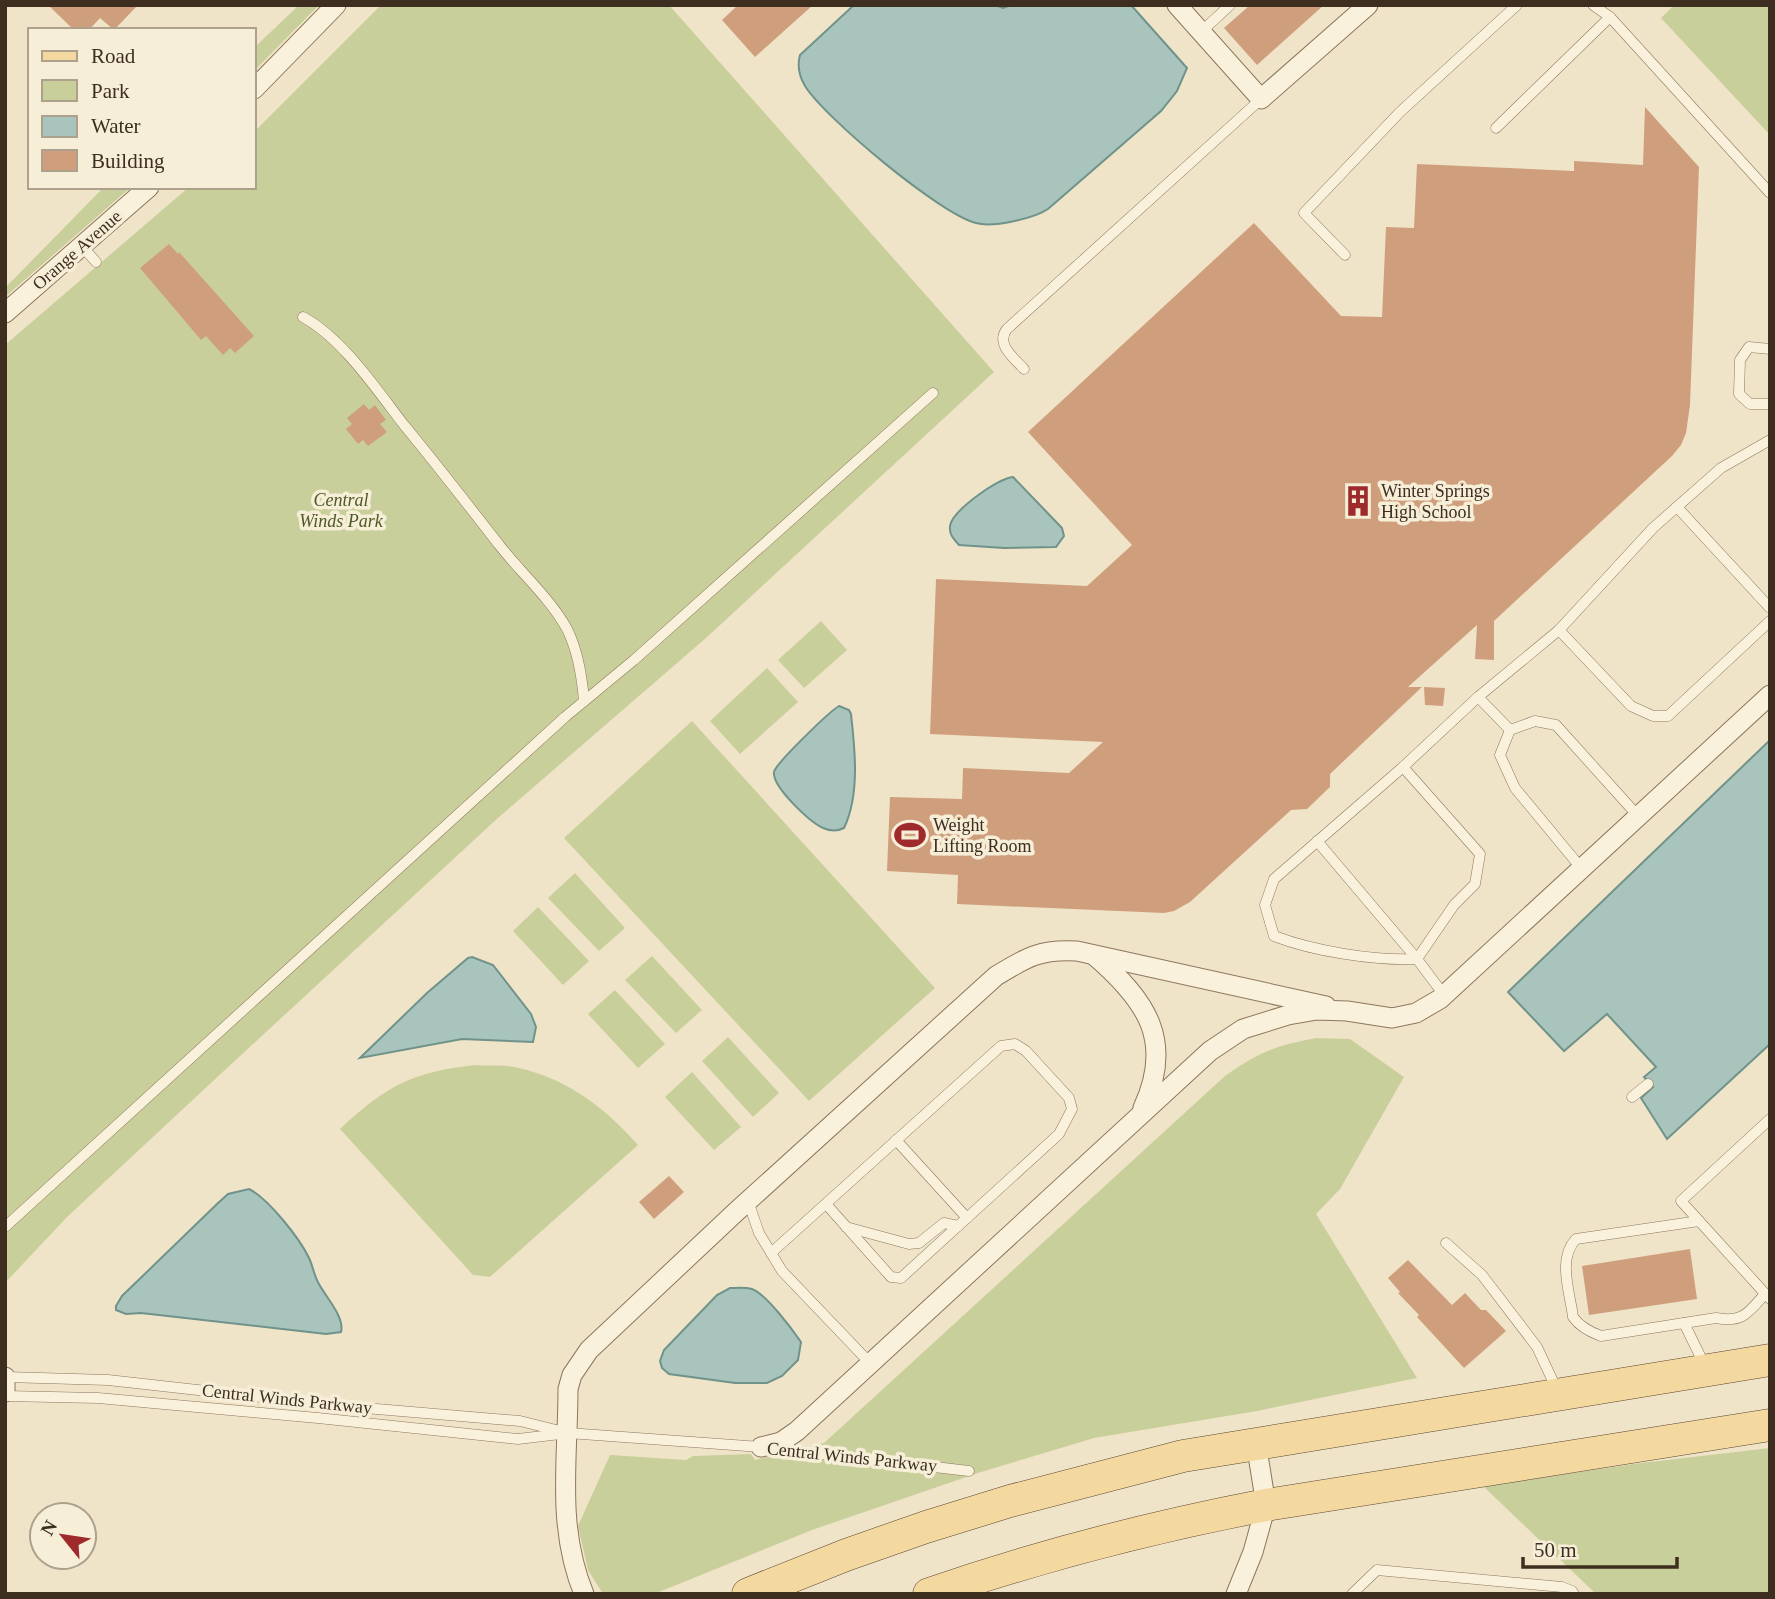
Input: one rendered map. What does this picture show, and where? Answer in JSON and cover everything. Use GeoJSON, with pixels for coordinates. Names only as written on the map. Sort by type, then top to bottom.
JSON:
{"type":"FeatureCollection","features":[{"type":"Feature","properties":{"kind":"main road"},"geometry":{"type":"LineString","coordinates":[[748,1594],[846,1555],[1010,1501],[1170,1459],[1770,1360]]}},
{"type":"Feature","properties":{"kind":"main road"},"geometry":{"type":"LineString","coordinates":[[929,1594],[1030,1561],[1188,1520],[1266,1505],[1770,1425]]}},
{"type":"Feature","properties":{"kind":"street"},"geometry":{"type":"LineString","coordinates":[[256,87],[336,5]]}},
{"type":"Feature","properties":{"kind":"street"},"geometry":{"type":"LineString","coordinates":[[1177,5],[1261,99],[1368,5]]}},
{"type":"Feature","properties":{"kind":"street","name":"Orange Avenue"},"geometry":{"type":"LineString","coordinates":[[5,313],[147,189]]}},
{"type":"Feature","properties":{"kind":"street"},"geometry":{"type":"LineString","coordinates":[[584,1594],[570,1546],[564,1496],[568,1389],[572,1375],[589,1350],[748,1200],[996,976],[1026,957],[1053,950],[1094,954],[1348,1011],[1392,1018],[1416,1013],[1444,995],[1770,695]]}},
{"type":"Feature","properties":{"kind":"street"},"geometry":{"type":"LineString","coordinates":[[1094,954],[1118,976],[1141,1005],[1154,1032],[1157,1060],[1152,1088],[1139,1116]]}},
{"type":"Feature","properties":{"kind":"street"},"geometry":{"type":"LineString","coordinates":[[761,1447],[781,1442],[797,1431],[1210,1051],[1243,1029],[1287,1015],[1317,1010],[1348,1011]]}},
{"type":"Feature","properties":{"kind":"street"},"geometry":{"type":"LineString","coordinates":[[1236,1594],[1253,1552],[1266,1505],[1256,1443]]}},
{"type":"Feature","properties":{"kind":"lane"},"geometry":{"type":"LineString","coordinates":[[1201,32],[1230,5]]}},
{"type":"Feature","properties":{"kind":"lane"},"geometry":{"type":"LineString","coordinates":[[1345,256],[1304,213],[1400,112],[1517,5]]}},
{"type":"Feature","properties":{"kind":"lane"},"geometry":{"type":"LineString","coordinates":[[1593,5],[1610,17],[1770,193]]}},
{"type":"Feature","properties":{"kind":"lane"},"geometry":{"type":"LineString","coordinates":[[1496,128],[1610,17]]}},
{"type":"Feature","properties":{"kind":"lane"},"geometry":{"type":"LineString","coordinates":[[1024,369],[1003,342],[1007,329],[1261,99]]}},
{"type":"Feature","properties":{"kind":"lane"},"geometry":{"type":"LineString","coordinates":[[82,246],[96,262]]}},
{"type":"Feature","properties":{"kind":"lane"},"geometry":{"type":"LineString","coordinates":[[303,317],[332,339],[377,390],[554,611],[573,641],[584,701]]}},
{"type":"Feature","properties":{"kind":"lane"},"geometry":{"type":"LineString","coordinates":[[1770,349],[1749,348],[1740,360],[1739,394],[1751,404],[1770,404]]}},
{"type":"Feature","properties":{"kind":"lane"},"geometry":{"type":"LineString","coordinates":[[5,1227],[584,701],[634,660],[933,393]]}},
{"type":"Feature","properties":{"kind":"lane"},"geometry":{"type":"LineString","coordinates":[[1417,959],[1389,960],[1292,943],[1274,936],[1265,905],[1274,879],[1403,767],[1478,697],[1559,630],[1653,528],[1721,468],[1770,440]]}},
{"type":"Feature","properties":{"kind":"lane"},"geometry":{"type":"LineString","coordinates":[[1677,507],[1770,608]]}},
{"type":"Feature","properties":{"kind":"lane"},"geometry":{"type":"LineString","coordinates":[[1559,630],[1631,706],[1653,716],[1668,716],[1770,621]]}},
{"type":"Feature","properties":{"kind":"lane"},"geometry":{"type":"LineString","coordinates":[[1478,697],[1510,730]]}},
{"type":"Feature","properties":{"kind":"lane"},"geometry":{"type":"LineString","coordinates":[[1582,869],[1515,788],[1500,755],[1510,730],[1535,721],[1556,725],[1639,816]]}},
{"type":"Feature","properties":{"kind":"lane"},"geometry":{"type":"LineString","coordinates":[[1403,767],[1480,854],[1475,884],[1454,905],[1417,959]]}},
{"type":"Feature","properties":{"kind":"lane"},"geometry":{"type":"LineString","coordinates":[[1317,841],[1444,995]]}},
{"type":"Feature","properties":{"kind":"lane"},"geometry":{"type":"LineString","coordinates":[[771,1253],[1001,1046],[1015,1044],[1026,1051],[1069,1098],[1072,1109],[1059,1134],[901,1278],[891,1277],[826,1204]]}},
{"type":"Feature","properties":{"kind":"lane"},"geometry":{"type":"LineString","coordinates":[[1632,1097],[1648,1084]]}},
{"type":"Feature","properties":{"kind":"lane"},"geometry":{"type":"LineString","coordinates":[[1699,1221],[1576,1239],[1568,1247],[1565,1258],[1573,1317],[1589,1332],[1601,1336],[1716,1318],[1732,1321],[1746,1315],[1767,1296],[1681,1201],[1770,1119]]}},
{"type":"Feature","properties":{"kind":"lane"},"geometry":{"type":"LineString","coordinates":[[896,1140],[962,1222]]}},
{"type":"Feature","properties":{"kind":"lane"},"geometry":{"type":"LineString","coordinates":[[748,1200],[759,1233],[782,1271],[870,1363]]}},
{"type":"Feature","properties":{"kind":"lane"},"geometry":{"type":"LineString","coordinates":[[845,1226],[909,1244],[919,1243],[944,1223],[962,1222]]}},
{"type":"Feature","properties":{"kind":"lane"},"geometry":{"type":"LineString","coordinates":[[1446,1243],[1482,1275],[1537,1347],[1559,1394]]}},
{"type":"Feature","properties":{"kind":"lane"},"geometry":{"type":"LineString","coordinates":[[1684,1323],[1707,1370]]}},
{"type":"Feature","properties":{"kind":"lane","name":"Central Winds Parkway"},"geometry":{"type":"LineString","coordinates":[[6,1386],[107,1380],[341,1406],[520,1421],[568,1433],[761,1447],[969,1471]]}},
{"type":"Feature","properties":{"kind":"lane","name":"Central Winds Parkway"},"geometry":{"type":"LineString","coordinates":[[6,1386],[98,1398],[517,1439],[568,1433]]}},
{"type":"Feature","properties":{"kind":"lane"},"geometry":{"type":"LineString","coordinates":[[1352,1594],[1377,1570],[1562,1587],[1574,1594]]}},
{"type":"Feature","properties":{"kind":"green space"},"geometry":{"type":"Polygon","coordinates":[[[299,5],[319,5],[256,69],[256,46],[299,5]]]}},
{"type":"Feature","properties":{"kind":"green space","name":"Central Winds Park"},"geometry":{"type":"Polygon","coordinates":[[[381,5],[669,5],[994,372],[706,638],[499,817],[67,1217],[5,1283],[5,345],[187,189],[256,189],[256,130],[381,5]]]}},
{"type":"Feature","properties":{"kind":"green space"},"geometry":{"type":"Polygon","coordinates":[[[1674,5],[1770,5],[1770,135],[1661,18],[1674,5]]]}},
{"type":"Feature","properties":{"kind":"green space"},"geometry":{"type":"Polygon","coordinates":[[[102,189],[129,189],[5,297],[5,288],[102,189]]]}},
{"type":"Feature","properties":{"kind":"green space"},"geometry":{"type":"Polygon","coordinates":[[[821,621],[847,650],[804,688],[778,660],[821,621]]]}},
{"type":"Feature","properties":{"kind":"green space"},"geometry":{"type":"Polygon","coordinates":[[[767,668],[798,702],[740,754],[710,721],[767,668]]]}},
{"type":"Feature","properties":{"kind":"green space"},"geometry":{"type":"Polygon","coordinates":[[[692,721],[935,988],[809,1101],[564,838],[692,721]]]}},
{"type":"Feature","properties":{"kind":"green space"},"geometry":{"type":"Polygon","coordinates":[[[575,873],[625,928],[599,951],[548,898],[575,873]]]}},
{"type":"Feature","properties":{"kind":"green space"},"geometry":{"type":"Polygon","coordinates":[[[538,907],[589,961],[563,985],[513,931],[538,907]]]}},
{"type":"Feature","properties":{"kind":"green space"},"geometry":{"type":"Polygon","coordinates":[[[652,956],[702,1010],[676,1033],[625,980],[652,956]]]}},
{"type":"Feature","properties":{"kind":"green space"},"geometry":{"type":"Polygon","coordinates":[[[615,990],[665,1044],[638,1068],[588,1014],[615,990]]]}},
{"type":"Feature","properties":{"kind":"green space"},"geometry":{"type":"Polygon","coordinates":[[[728,1037],[779,1093],[753,1117],[702,1061],[728,1037]]]}},
{"type":"Feature","properties":{"kind":"green space"},"geometry":{"type":"Polygon","coordinates":[[[1316,1038],[1350,1039],[1404,1077],[1340,1189],[1316,1214],[1417,1378],[1257,1411],[1094,1438],[978,1473],[812,1530],[654,1594],[603,1594],[588,1570],[578,1526],[610,1455],[686,1460],[693,1456],[751,1454],[755,1460],[784,1452],[809,1452],[815,1445],[824,1443],[1225,1076],[1268,1051],[1316,1038]]]}},
{"type":"Feature","properties":{"kind":"green space"},"geometry":{"type":"Polygon","coordinates":[[[475,1065],[508,1066],[527,1070],[563,1084],[611,1117],[638,1145],[490,1277],[473,1275],[340,1129],[372,1102],[401,1084],[434,1072],[475,1065]]]}},
{"type":"Feature","properties":{"kind":"green space"},"geometry":{"type":"Polygon","coordinates":[[[692,1072],[741,1127],[714,1150],[665,1097],[692,1072]]]}},
{"type":"Feature","properties":{"kind":"green space"},"geometry":{"type":"Polygon","coordinates":[[[1770,1448],[1770,1594],[1596,1594],[1483,1486],[1641,1463],[1770,1448]]]}},
{"type":"Feature","properties":{"kind":"water"},"geometry":{"type":"Polygon","coordinates":[[[854,5],[995,5],[1003,8],[1011,5],[1131,5],[1187,68],[1177,91],[1161,111],[1048,209],[1014,221],[976,223],[937,202],[884,163],[835,120],[805,86],[799,71],[800,55],[854,5]]]}},
{"type":"Feature","properties":{"kind":"water"},"geometry":{"type":"Polygon","coordinates":[[[1013,477],[1062,528],[1064,536],[1056,547],[959,545],[952,537],[950,526],[959,512],[987,489],[1013,477]]]}},
{"type":"Feature","properties":{"kind":"water"},"geometry":{"type":"Polygon","coordinates":[[[839,706],[849,710],[851,714],[855,757],[854,787],[844,828],[831,830],[823,828],[801,812],[779,786],[774,772],[804,738],[839,706]]]}},
{"type":"Feature","properties":{"kind":"water"},"geometry":{"type":"Polygon","coordinates":[[[1770,740],[1770,1044],[1667,1139],[1641,1098],[1653,1087],[1644,1077],[1656,1067],[1607,1014],[1564,1051],[1508,992],[1770,740]]]}},
{"type":"Feature","properties":{"kind":"water"},"geometry":{"type":"Polygon","coordinates":[[[472,957],[493,965],[531,1014],[536,1027],[533,1042],[462,1039],[360,1058],[427,993],[472,957]]]}},
{"type":"Feature","properties":{"kind":"water"},"geometry":{"type":"Polygon","coordinates":[[[249,1189],[274,1210],[305,1250],[317,1281],[337,1313],[341,1332],[326,1334],[141,1313],[126,1314],[116,1310],[122,1296],[217,1204],[228,1194],[249,1189]]]}},
{"type":"Feature","properties":{"kind":"water"},"geometry":{"type":"Polygon","coordinates":[[[730,1288],[752,1289],[771,1305],[801,1342],[798,1360],[782,1376],[767,1383],[735,1383],[669,1374],[662,1368],[660,1361],[664,1350],[717,1295],[730,1288]]]}},
{"type":"Feature","properties":{"kind":"building"},"geometry":{"type":"Polygon","coordinates":[[[48,5],[138,5],[116,28],[112,28],[100,18],[91,28],[72,28],[48,5]]]}},
{"type":"Feature","properties":{"kind":"building"},"geometry":{"type":"Polygon","coordinates":[[[738,5],[813,5],[755,57],[722,20],[738,5]]]}},
{"type":"Feature","properties":{"kind":"building"},"geometry":{"type":"Polygon","coordinates":[[[1250,5],[1324,5],[1257,65],[1224,28],[1250,5]]]}},
{"type":"Feature","properties":{"kind":"building","name":"Winter Springs High School"},"geometry":{"type":"Polygon","coordinates":[[[1645,107],[1699,167],[1690,405],[1686,433],[1672,456],[1494,621],[1494,660],[1475,659],[1477,625],[1408,687],[1422,687],[1330,774],[1330,787],[1307,809],[1291,810],[1190,902],[1174,911],[1164,913],[957,904],[958,875],[887,871],[890,797],[962,799],[963,768],[1069,773],[1103,742],[930,734],[936,579],[1087,586],[1132,545],[1028,432],[1254,223],[1341,316],[1382,317],[1386,227],[1414,228],[1417,164],[1574,171],[1574,161],[1643,165],[1645,107]]]}},
{"type":"Feature","properties":{"kind":"building"},"geometry":{"type":"Polygon","coordinates":[[[169,244],[254,336],[235,353],[230,348],[223,355],[206,336],[201,340],[140,268],[169,244]]]}},
{"type":"Feature","properties":{"kind":"building"},"geometry":{"type":"Polygon","coordinates":[[[364,404],[369,410],[375,405],[386,420],[380,424],[387,432],[368,446],[363,440],[358,444],[346,429],[352,424],[347,418],[364,404]]]}},
{"type":"Feature","properties":{"kind":"building"},"geometry":{"type":"Polygon","coordinates":[[[1424,687],[1445,688],[1443,706],[1425,705],[1424,687]]]}},
{"type":"Feature","properties":{"kind":"building"},"geometry":{"type":"Polygon","coordinates":[[[669,1176],[684,1192],[654,1219],[639,1202],[669,1176]]]}},
{"type":"Feature","properties":{"kind":"building"},"geometry":{"type":"Polygon","coordinates":[[[1690,1249],[1697,1299],[1589,1315],[1582,1266],[1690,1249]]]}},
{"type":"Feature","properties":{"kind":"building"},"geometry":{"type":"Polygon","coordinates":[[[1408,1260],[1452,1305],[1465,1293],[1506,1331],[1464,1368],[1417,1317],[1419,1315],[1388,1278],[1408,1260]]]}},
{"type":"Feature","properties":{"kind":"place","name":"Winter Springs High School"},"geometry":{"type":"Point","coordinates":[1358,501]}},
{"type":"Feature","properties":{"kind":"place","name":"Weight Lifting Room"},"geometry":{"type":"Point","coordinates":[910,835]}}]}
